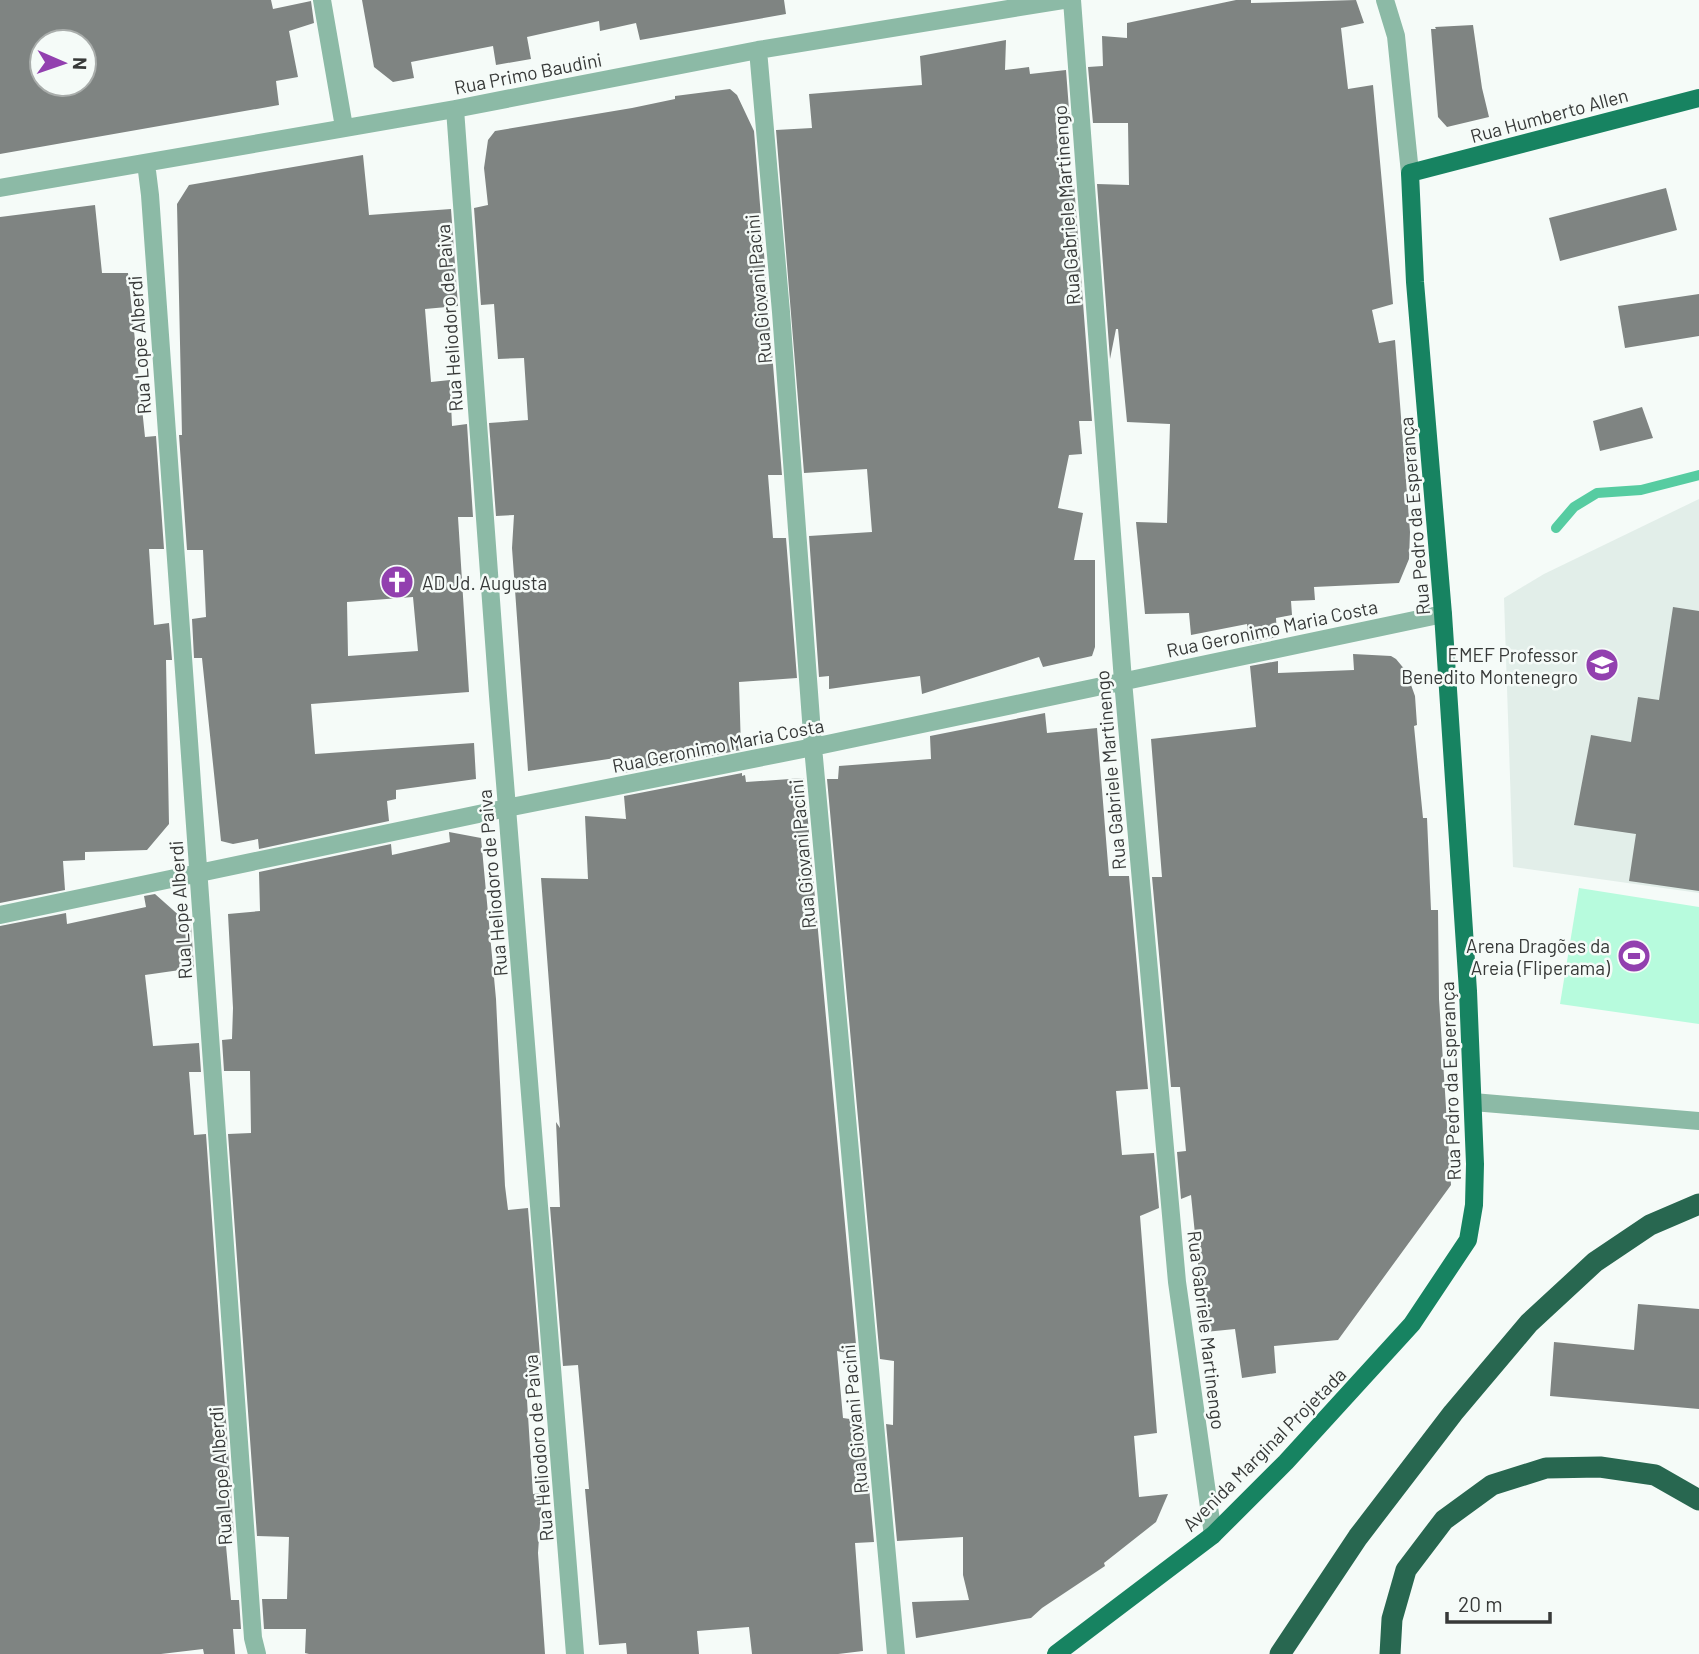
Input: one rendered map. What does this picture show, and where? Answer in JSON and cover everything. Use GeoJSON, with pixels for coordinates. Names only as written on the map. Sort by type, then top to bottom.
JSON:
{"type":"FeatureCollection","features":[{"type":"Feature","properties":{"kind":"highway"},"geometry":{"type":"LineString","coordinates":[[1280,1654],[1358,1537],[1453,1413],[1529,1322],[1595,1262],[1650,1225],[1699,1204]]}},
{"type":"Feature","properties":{"kind":"highway"},"geometry":{"type":"LineString","coordinates":[[1390,1654],[1392,1619],[1406,1570],[1444,1520],[1492,1485],[1546,1468],[1600,1468],[1655,1475],[1699,1500]]}},
{"type":"Feature","properties":{"kind":"main road","name":"Rua Humberto Allen"},"geometry":{"type":"LineString","coordinates":[[1410,173],[1699,98]]}},
{"type":"Feature","properties":{"kind":"main road","name":"Rua Pedro da Esperança"},"geometry":{"type":"LineString","coordinates":[[1410,173],[1415,282],[1443,614],[1468,991],[1474,1205],[1468,1240]]}},
{"type":"Feature","properties":{"kind":"main road","name":"Avenida Marginal Projetada"},"geometry":{"type":"LineString","coordinates":[[1056,1654],[1213,1535],[1286,1462],[1412,1324],[1468,1240]]}},
{"type":"Feature","properties":{"kind":"street"},"geometry":{"type":"LineString","coordinates":[[322,0],[344,127]]}},
{"type":"Feature","properties":{"kind":"street","name":"Rua Primo Baudini"},"geometry":{"type":"LineString","coordinates":[[0,188],[455,109],[758,50],[1063,0]]}},
{"type":"Feature","properties":{"kind":"street","name":"Rua Gabriele Martinengo"},"geometry":{"type":"LineString","coordinates":[[1072,0],[1123,681],[1177,1282],[1213,1535]]}},
{"type":"Feature","properties":{"kind":"street","name":"Rua Pedro da Esperança"},"geometry":{"type":"LineString","coordinates":[[1385,0],[1396,36],[1410,173]]}},
{"type":"Feature","properties":{"kind":"street","name":"Rua Giovani Pacini"},"geometry":{"type":"LineString","coordinates":[[758,50],[781,312],[813,747],[896,1654]]}},
{"type":"Feature","properties":{"kind":"street","name":"Rua Heliodoro de Paiva"},"geometry":{"type":"LineString","coordinates":[[455,109],[507,808],[575,1654]]}},
{"type":"Feature","properties":{"kind":"street","name":"Rua Lope Alberdi"},"geometry":{"type":"LineString","coordinates":[[146,163],[252,1625],[257,1654]]}},
{"type":"Feature","properties":{"kind":"street","name":"Rua Geronimo Maria Costa"},"geometry":{"type":"LineString","coordinates":[[0,915],[1443,614]]}},
{"type":"Feature","properties":{"kind":"street"},"geometry":{"type":"LineString","coordinates":[[1473,1102],[1699,1121]]}},
{"type":"Feature","properties":{"kind":"shaded area","name":"EMEF Professor Benedito Montenegro"},"geometry":{"type":"Polygon","coordinates":[[[1699,499],[1699,893],[1513,867],[1504,598],[1544,574],[1699,499]]]}},
{"type":"Feature","properties":{"kind":"green space","name":"Arena Dragões da Areia (Fliperama)"},"geometry":{"type":"Polygon","coordinates":[[[1579,888],[1699,907],[1699,1024],[1560,1004],[1579,888]]]}},
{"type":"Feature","properties":{"kind":"building"},"geometry":{"type":"Polygon","coordinates":[[[0,0],[271,0],[273,9],[311,1],[314,23],[289,31],[298,77],[276,81],[279,105],[0,154],[0,0]]]}},
{"type":"Feature","properties":{"kind":"building"},"geometry":{"type":"Polygon","coordinates":[[[362,0],[784,0],[786,14],[640,40],[636,23],[600,31],[599,21],[527,37],[531,59],[496,65],[493,46],[411,62],[414,78],[393,82],[374,67],[362,0]]]}},
{"type":"Feature","properties":{"kind":"building"},"geometry":{"type":"Polygon","coordinates":[[[1236,0],[1251,0],[1251,3],[1356,0],[1364,23],[1341,28],[1348,89],[1373,85],[1393,304],[1372,310],[1379,343],[1395,340],[1410,532],[1409,559],[1399,583],[1314,587],[1315,600],[1291,601],[1292,615],[1276,618],[1277,637],[1248,643],[1247,624],[1191,635],[1189,613],[1145,614],[1136,522],[1167,523],[1170,424],[1127,422],[1118,329],[1110,359],[1097,184],[1129,185],[1128,123],[1093,123],[1088,67],[1103,66],[1102,36],[1127,38],[1127,23],[1236,0]]]}},
{"type":"Feature","properties":{"kind":"building"},"geometry":{"type":"Polygon","coordinates":[[[1473,25],[1489,117],[1447,127],[1438,117],[1431,29],[1473,25]]]}},
{"type":"Feature","properties":{"kind":"building"},"geometry":{"type":"Polygon","coordinates":[[[1006,40],[1005,70],[1029,67],[1030,74],[1066,70],[1070,123],[1056,123],[1061,184],[1074,184],[1092,421],[1079,421],[1082,454],[1069,455],[1058,508],[1083,513],[1074,560],[1095,560],[1095,647],[1092,656],[1043,667],[1039,657],[922,694],[920,676],[829,689],[829,676],[819,677],[809,536],[872,532],[867,469],[804,473],[776,130],[812,128],[809,94],[922,85],[920,56],[1006,40]]]}},
{"type":"Feature","properties":{"kind":"building"},"geometry":{"type":"Polygon","coordinates":[[[730,89],[737,95],[754,131],[782,475],[768,475],[773,538],[786,538],[797,678],[739,682],[741,750],[623,773],[622,757],[528,771],[512,548],[514,515],[496,516],[489,423],[528,420],[524,358],[498,359],[494,304],[481,305],[474,208],[488,205],[484,168],[488,140],[495,131],[632,108],[675,99],[675,96],[730,89]]]}},
{"type":"Feature","properties":{"kind":"building"},"geometry":{"type":"Polygon","coordinates":[[[363,155],[369,215],[451,209],[458,306],[425,309],[431,382],[450,380],[452,426],[467,424],[473,517],[458,517],[469,692],[311,704],[315,754],[474,743],[476,779],[396,790],[396,799],[387,801],[389,821],[259,849],[258,839],[233,844],[221,841],[202,658],[194,658],[192,619],[206,617],[203,550],[187,550],[179,435],[182,435],[177,204],[189,185],[363,155]],[[413,597],[347,602],[348,656],[418,651],[413,597]]]}},
{"type":"Feature","properties":{"kind":"building"},"geometry":{"type":"Polygon","coordinates":[[[1666,188],[1677,230],[1560,261],[1549,218],[1666,188]]]}},
{"type":"Feature","properties":{"kind":"building"},"geometry":{"type":"Polygon","coordinates":[[[95,205],[102,273],[128,273],[145,437],[156,436],[164,549],[149,549],[154,625],[169,623],[172,660],[166,660],[169,824],[147,850],[85,852],[85,860],[63,861],[65,890],[0,903],[0,217],[95,205]]]}},
{"type":"Feature","properties":{"kind":"building"},"geometry":{"type":"Polygon","coordinates":[[[1699,294],[1699,336],[1625,348],[1618,306],[1699,294]]]}},
{"type":"Feature","properties":{"kind":"building"},"geometry":{"type":"Polygon","coordinates":[[[1642,407],[1653,438],[1600,451],[1593,421],[1642,407]]]}},
{"type":"Feature","properties":{"kind":"building"},"geometry":{"type":"Polygon","coordinates":[[[1673,607],[1699,611],[1699,891],[1629,881],[1636,834],[1574,825],[1591,735],[1631,742],[1638,697],[1659,700],[1673,607]]]}},
{"type":"Feature","properties":{"kind":"building"},"geometry":{"type":"Polygon","coordinates":[[[1353,654],[1391,656],[1396,659],[1406,671],[1415,696],[1417,725],[1414,726],[1423,818],[1427,818],[1431,910],[1438,910],[1439,999],[1451,1185],[1338,1340],[1274,1346],[1276,1373],[1242,1378],[1235,1329],[1205,1332],[1191,1195],[1181,1199],[1177,1152],[1186,1151],[1180,1087],[1171,1087],[1152,877],[1162,877],[1151,739],[1256,727],[1250,666],[1278,661],[1278,673],[1354,670],[1353,654]]]}},
{"type":"Feature","properties":{"kind":"building"},"geometry":{"type":"Polygon","coordinates":[[[1045,713],[1047,733],[1097,728],[1109,876],[1129,876],[1148,1089],[1116,1091],[1122,1155],[1154,1153],[1159,1208],[1140,1216],[1157,1433],[1134,1436],[1139,1497],[1168,1494],[1156,1522],[1104,1563],[1105,1566],[1031,1618],[916,1638],[912,1602],[969,1600],[963,1575],[963,1537],[897,1541],[886,1424],[893,1425],[894,1361],[880,1359],[827,779],[838,779],[839,766],[931,759],[930,736],[1045,713]]]}},
{"type":"Feature","properties":{"kind":"building"},"geometry":{"type":"Polygon","coordinates":[[[742,773],[746,782],[804,778],[857,1355],[837,1351],[843,1418],[863,1421],[874,1542],[855,1543],[863,1651],[838,1654],[752,1654],[749,1627],[697,1631],[699,1654],[627,1654],[626,1643],[599,1645],[585,1489],[589,1489],[578,1365],[563,1366],[550,1207],[560,1207],[556,1122],[560,1128],[541,878],[588,879],[585,816],[626,819],[624,796],[742,773]]]}},
{"type":"Feature","properties":{"kind":"building"},"geometry":{"type":"Polygon","coordinates":[[[449,832],[481,838],[496,999],[508,1210],[528,1208],[541,1368],[528,1369],[527,1400],[533,1494],[542,1493],[538,1553],[545,1654],[309,1654],[305,1653],[306,1629],[264,1629],[262,1599],[287,1599],[289,1537],[257,1536],[228,1134],[251,1133],[250,1071],[224,1071],[222,1040],[232,1039],[233,1008],[228,914],[260,911],[259,872],[391,844],[392,855],[450,842],[449,832]]]}},
{"type":"Feature","properties":{"kind":"building"},"geometry":{"type":"Polygon","coordinates":[[[155,894],[191,926],[194,968],[145,975],[153,1046],[199,1043],[201,1072],[189,1072],[194,1135],[206,1134],[234,1535],[225,1535],[231,1600],[239,1600],[241,1629],[233,1629],[235,1654],[204,1654],[203,1649],[161,1654],[0,1654],[0,926],[66,913],[67,924],[146,907],[144,896],[155,894]]]}},
{"type":"Feature","properties":{"kind":"building"},"geometry":{"type":"Polygon","coordinates":[[[1638,1304],[1699,1309],[1699,1409],[1550,1396],[1554,1342],[1634,1350],[1638,1304]]]}},
{"type":"Feature","properties":{"kind":"waterway"},"geometry":{"type":"LineString","coordinates":[[1556,528],[1574,507],[1597,493],[1641,490],[1699,475]]}},
{"type":"Feature","properties":{"kind":"place","name":"AD Jd. Augusta"},"geometry":{"type":"Point","coordinates":[397,582]}},
{"type":"Feature","properties":{"kind":"place","name":"EMEF Professor Benedito Montenegro"},"geometry":{"type":"Point","coordinates":[1602,665]}},
{"type":"Feature","properties":{"kind":"place","name":"Arena Dragões da Areia (Fliperama)"},"geometry":{"type":"Point","coordinates":[1634,956]}}]}
